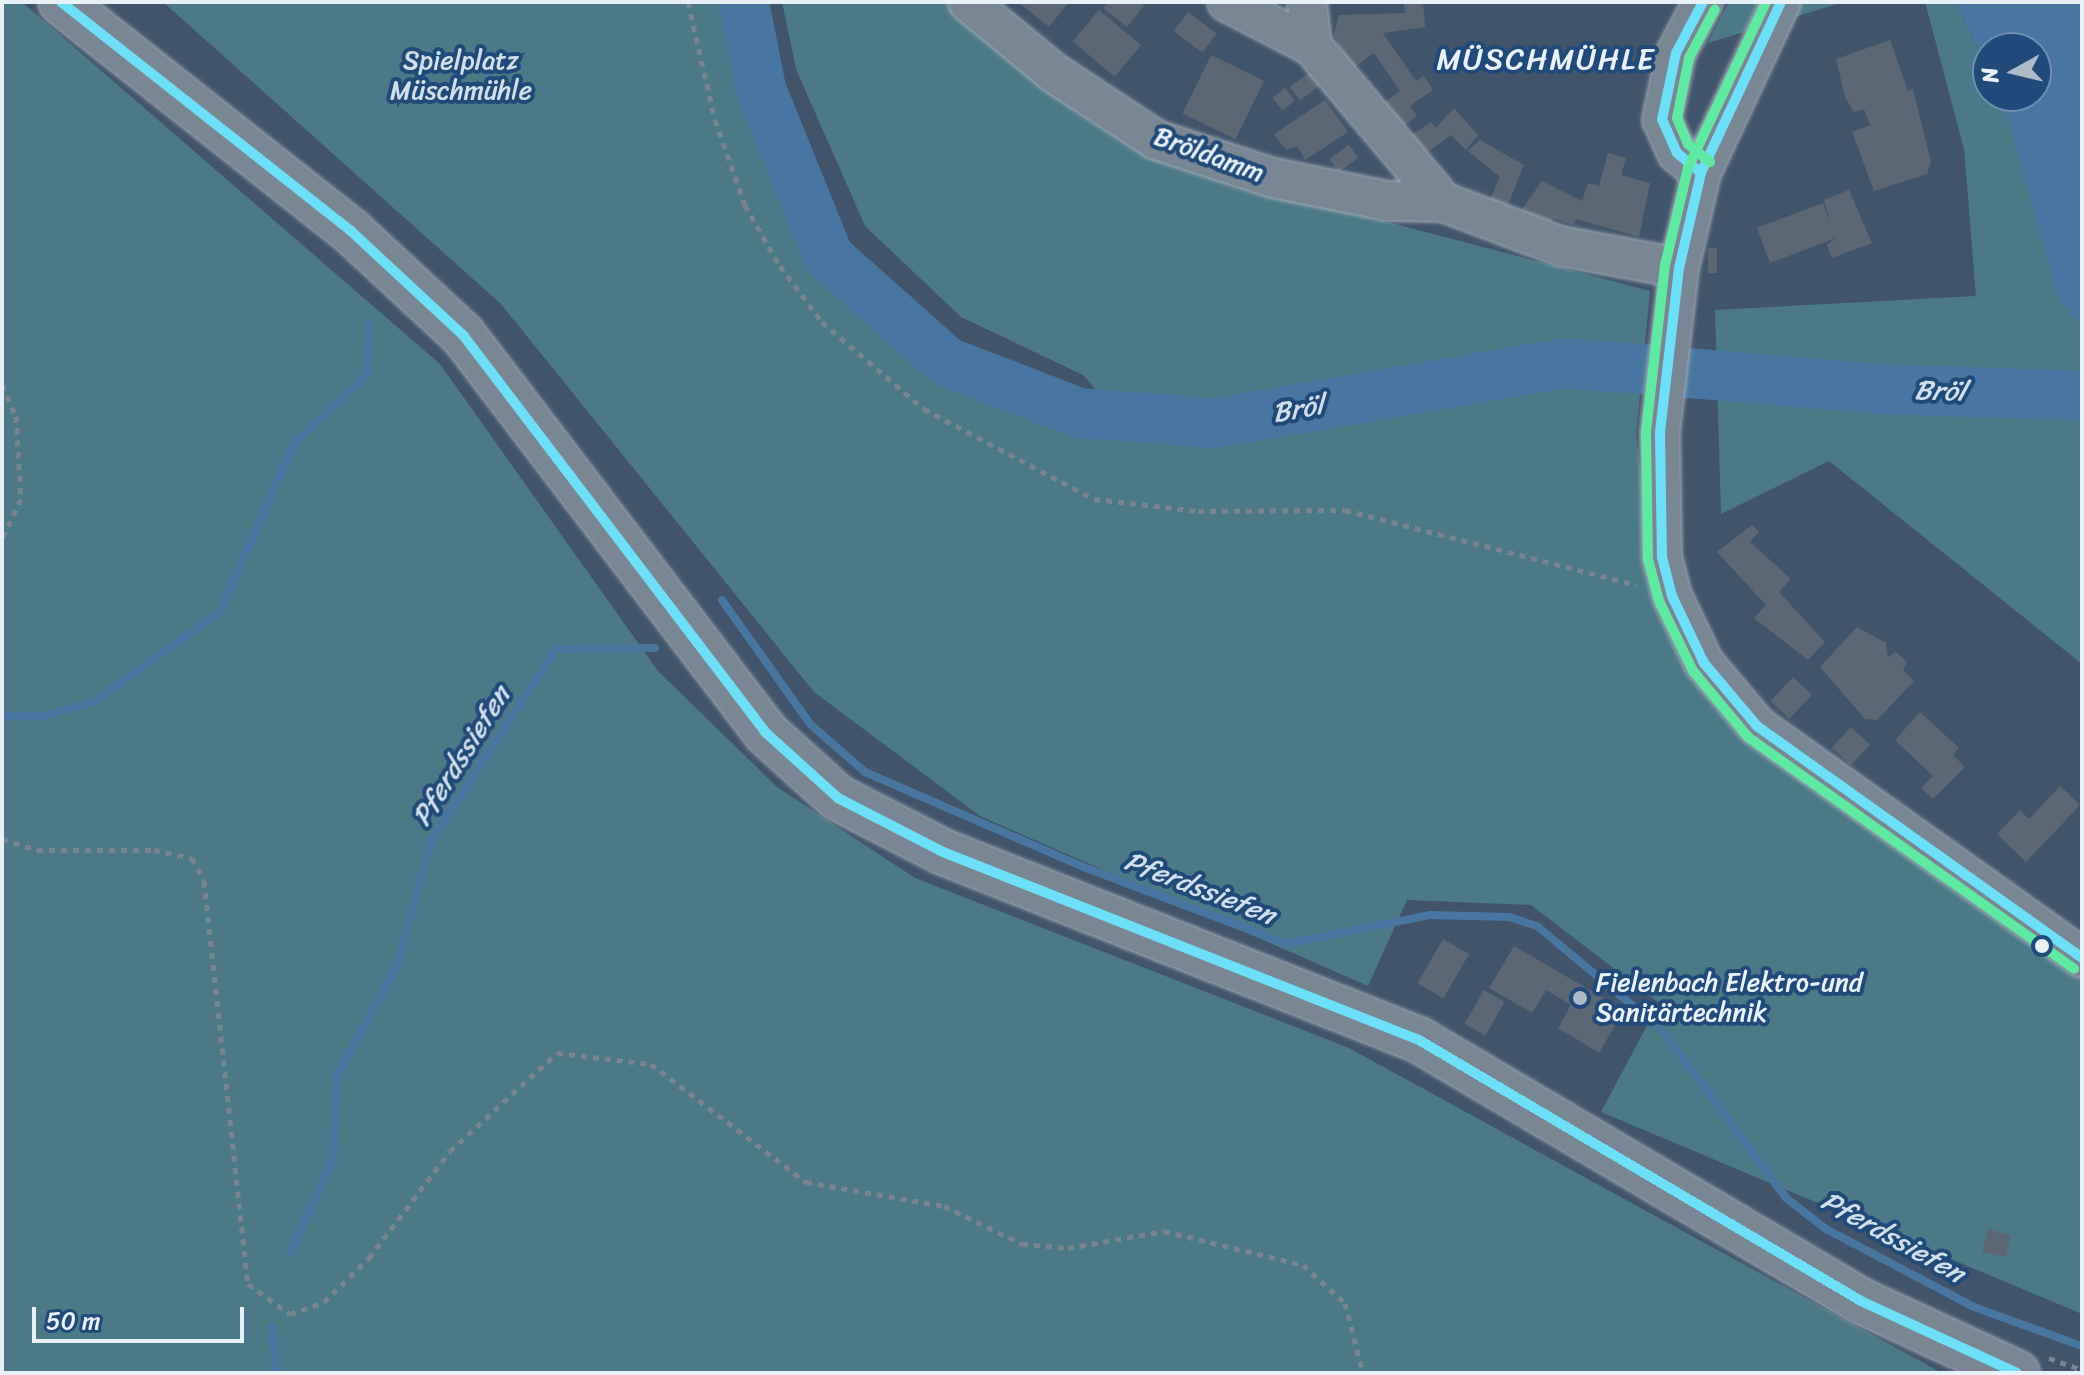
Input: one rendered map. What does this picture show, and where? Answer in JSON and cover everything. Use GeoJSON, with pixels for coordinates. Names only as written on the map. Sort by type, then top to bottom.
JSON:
{"type":"FeatureCollection","features":[{"type":"Feature","properties":{"kind":"main road"},"geometry":{"type":"LineString","coordinates":[[61,2],[351,231],[463,335],[765,732],[838,798],[943,852],[1419,1040],[1861,1301],[2028,1363]]}},
{"type":"Feature","properties":{"kind":"street","name":"Bröldamm"},"geometry":{"type":"LineString","coordinates":[[968,2],[1054,73],[1156,140],[1273,178],[1387,201],[1443,202]]}},
{"type":"Feature","properties":{"kind":"street"},"geometry":{"type":"LineString","coordinates":[[1227,2],[1312,46],[1443,202],[1560,246],[1676,281]]}},
{"type":"Feature","properties":{"kind":"street"},"geometry":{"type":"LineString","coordinates":[[1307,2],[1312,46]]}},
{"type":"Feature","properties":{"kind":"street"},"geometry":{"type":"LineString","coordinates":[[1701,173],[1677,153],[1662,120],[1676,53],[1703,2]]}},
{"type":"Feature","properties":{"kind":"street"},"geometry":{"type":"LineString","coordinates":[[1781,2],[1701,173],[1676,281],[1660,433],[1662,557],[1672,596],[1704,663],[1757,726],[2082,958]]}},
{"type":"Feature","properties":{"kind":"path"},"geometry":{"type":"LineString","coordinates":[[688,2],[715,120],[745,205],[780,266],[822,322],[924,409],[1094,499],[1198,511],[1345,510],[1562,560],[1672,596]]}},
{"type":"Feature","properties":{"kind":"path"},"geometry":{"type":"LineString","coordinates":[[2,385],[16,416],[21,499],[2,539]]}},
{"type":"Feature","properties":{"kind":"path"},"geometry":{"type":"LineString","coordinates":[[2,839],[37,850],[154,850],[192,858],[204,881],[248,1284],[290,1314],[324,1302],[369,1258],[450,1151],[557,1053],[651,1064],[806,1182],[944,1206],[1022,1244],[1068,1248],[1164,1231],[1303,1265],[1345,1303],[1363,1373]]}},
{"type":"Feature","properties":{"kind":"path"},"geometry":{"type":"LineString","coordinates":[[2028,1363],[2082,1370]]}},
{"type":"Feature","properties":{"kind":"green space"},"geometry":{"type":"Polygon","coordinates":[[[2,2],[22,2],[440,364],[658,671],[777,787],[915,878],[1349,1048],[1942,1373],[2,1373],[2,2]]]}},
{"type":"Feature","properties":{"kind":"green space","name":"Spielplatz Müschmühle"},"geometry":{"type":"Polygon","coordinates":[[[163,2],[733,2],[748,86],[824,261],[939,375],[1075,427],[1139,439],[1083,375],[961,317],[865,226],[796,69],[782,2],[958,2],[1240,183],[1650,291],[1636,434],[1652,575],[1690,660],[2082,975],[2082,1314],[1601,1112],[1659,1003],[1531,905],[1407,900],[1368,986],[980,816],[814,692],[501,304],[163,2]]]}},
{"type":"Feature","properties":{"kind":"green space"},"geometry":{"type":"Polygon","coordinates":[[[1729,2],[1844,2],[1708,43],[1729,2]]]}},
{"type":"Feature","properties":{"kind":"green space"},"geometry":{"type":"Polygon","coordinates":[[[1925,2],[1955,2],[1972,36],[1972,112],[2009,112],[2059,301],[2082,326],[2082,664],[1829,461],[1721,514],[1715,310],[1976,296],[1964,149],[1925,2]]]}},
{"type":"Feature","properties":{"kind":"shaded area"},"geometry":{"type":"Polygon","coordinates":[[[1955,2],[2082,2],[2082,326],[2059,301],[2006,112],[2052,112],[2052,32],[1972,32],[1972,36],[1955,2]]]}},
{"type":"Feature","properties":{"kind":"building"},"geometry":{"type":"Polygon","coordinates":[[[1018,2],[1069,2],[1049,27],[1018,2]]]}},
{"type":"Feature","properties":{"kind":"building"},"geometry":{"type":"Polygon","coordinates":[[[1108,2],[1147,2],[1127,27],[1103,8],[1108,2]]]}},
{"type":"Feature","properties":{"kind":"building"},"geometry":{"type":"Polygon","coordinates":[[[1404,2],[1423,2],[1425,27],[1383,33],[1416,81],[1424,76],[1433,90],[1410,106],[1417,116],[1398,130],[1380,105],[1400,91],[1374,53],[1351,70],[1334,35],[1339,15],[1405,13],[1404,2]]]}},
{"type":"Feature","properties":{"kind":"building"},"geometry":{"type":"Polygon","coordinates":[[[1099,10],[1141,45],[1115,77],[1073,41],[1099,10]]]}},
{"type":"Feature","properties":{"kind":"building"},"geometry":{"type":"Polygon","coordinates":[[[1188,12],[1217,34],[1202,53],[1174,31],[1188,12]]]}},
{"type":"Feature","properties":{"kind":"building"},"geometry":{"type":"Polygon","coordinates":[[[1890,40],[1908,91],[1913,89],[1931,162],[1927,174],[1874,191],[1852,132],[1870,125],[1864,109],[1854,112],[1845,97],[1836,59],[1890,40]]]}},
{"type":"Feature","properties":{"kind":"building"},"geometry":{"type":"Polygon","coordinates":[[[1211,55],[1264,81],[1236,139],[1183,113],[1211,55]]]}},
{"type":"Feature","properties":{"kind":"building"},"geometry":{"type":"Polygon","coordinates":[[[1310,72],[1320,86],[1300,100],[1290,87],[1310,72]]]}},
{"type":"Feature","properties":{"kind":"building"},"geometry":{"type":"Polygon","coordinates":[[[1285,88],[1295,101],[1282,110],[1272,98],[1285,88]]]}},
{"type":"Feature","properties":{"kind":"building"},"geometry":{"type":"Polygon","coordinates":[[[1325,100],[1348,132],[1305,160],[1297,146],[1286,150],[1274,134],[1325,100]]]}},
{"type":"Feature","properties":{"kind":"building"},"geometry":{"type":"Polygon","coordinates":[[[1454,108],[1478,135],[1466,150],[1451,135],[1416,161],[1402,141],[1431,122],[1436,128],[1454,108]]]}},
{"type":"Feature","properties":{"kind":"building"},"geometry":{"type":"Polygon","coordinates":[[[1480,140],[1524,165],[1504,215],[1488,204],[1500,177],[1468,151],[1480,140]]]}},
{"type":"Feature","properties":{"kind":"building"},"geometry":{"type":"Polygon","coordinates":[[[1349,145],[1358,158],[1339,172],[1329,159],[1349,145]]]}},
{"type":"Feature","properties":{"kind":"building"},"geometry":{"type":"Polygon","coordinates":[[[1608,153],[1626,158],[1621,175],[1650,183],[1639,237],[1576,219],[1574,225],[1553,218],[1547,233],[1515,219],[1542,181],[1582,201],[1588,183],[1599,186],[1608,153]]]}},
{"type":"Feature","properties":{"kind":"building"},"geometry":{"type":"Polygon","coordinates":[[[1849,190],[1872,243],[1832,258],[1827,245],[1836,238],[1770,263],[1757,228],[1823,203],[1831,226],[1824,200],[1849,190]]]}},
{"type":"Feature","properties":{"kind":"building"},"geometry":{"type":"Polygon","coordinates":[[[1708,248],[1717,248],[1717,273],[1708,273],[1708,248]]]}},
{"type":"Feature","properties":{"kind":"building"},"geometry":{"type":"Polygon","coordinates":[[[1752,525],[1759,532],[1750,542],[1791,579],[1779,592],[1825,642],[1808,660],[1754,618],[1766,605],[1717,552],[1752,525]]]}},
{"type":"Feature","properties":{"kind":"building"},"geometry":{"type":"Polygon","coordinates":[[[1857,627],[1886,643],[1888,657],[1896,652],[1907,662],[1903,670],[1914,681],[1877,720],[1865,719],[1820,667],[1857,627]]]}},
{"type":"Feature","properties":{"kind":"building"},"geometry":{"type":"Polygon","coordinates":[[[1793,677],[1812,695],[1790,719],[1770,701],[1793,677]]]}},
{"type":"Feature","properties":{"kind":"building"},"geometry":{"type":"Polygon","coordinates":[[[1920,712],[1959,748],[1953,755],[1965,767],[1933,799],[1921,788],[1933,776],[1895,740],[1920,712]]]}},
{"type":"Feature","properties":{"kind":"building"},"geometry":{"type":"Polygon","coordinates":[[[1851,727],[1870,745],[1851,765],[1832,747],[1851,727]]]}},
{"type":"Feature","properties":{"kind":"building"},"geometry":{"type":"Polygon","coordinates":[[[2060,786],[2080,805],[2026,862],[1997,834],[2020,810],[2029,819],[2060,786]]]}},
{"type":"Feature","properties":{"kind":"building"},"geometry":{"type":"Polygon","coordinates":[[[1443,939],[1469,954],[1443,998],[1418,983],[1443,939]]]}},
{"type":"Feature","properties":{"kind":"building","name":"Fielenbach Elektro-und Sanitärtechnik"},"geometry":{"type":"Polygon","coordinates":[[[1514,946],[1624,1010],[1599,1053],[1558,1028],[1571,1005],[1546,990],[1532,1013],[1489,988],[1514,946]]]}},
{"type":"Feature","properties":{"kind":"building"},"geometry":{"type":"Polygon","coordinates":[[[1484,990],[1505,1002],[1485,1036],[1464,1024],[1484,990]]]}},
{"type":"Feature","properties":{"kind":"building"},"geometry":{"type":"Polygon","coordinates":[[[1988,1229],[2011,1235],[2005,1257],[1982,1251],[1988,1229]]]}},
{"type":"Feature","properties":{"kind":"waterway","name":"Bröl"},"geometry":{"type":"LineString","coordinates":[[744,2],[761,89],[829,257],[947,362],[1079,413],[1215,423],[1567,363],[1881,389],[2082,396]]}},
{"type":"Feature","properties":{"kind":"waterway"},"geometry":{"type":"LineString","coordinates":[[2,716],[44,716],[93,702],[220,612],[294,443],[367,375],[369,323]]}},
{"type":"Feature","properties":{"kind":"waterway","name":"Pferdssiefen"},"geometry":{"type":"LineString","coordinates":[[722,600],[810,724],[865,772],[1086,868],[1287,944],[1429,915],[1509,917],[1537,926],[1663,1031],[1786,1198],[1826,1229],[1974,1307],[2082,1346]]}},
{"type":"Feature","properties":{"kind":"waterway","name":"Pferdssiefen"},"geometry":{"type":"LineString","coordinates":[[291,1252],[333,1159],[337,1076],[397,966],[431,841],[556,649],[655,648]]}},
{"type":"Feature","properties":{"kind":"waterway","name":"Pferdssiefen"},"geometry":{"type":"LineString","coordinates":[[272,1327],[277,1373]]}},
{"type":"Feature","properties":{"kind":"transit line"},"geometry":{"type":"LineString","coordinates":[[61,2],[351,231],[463,335],[765,732],[838,798],[943,852],[1419,1040],[1861,1301],[2017,1373]]}},
{"type":"Feature","properties":{"kind":"transit line"},"geometry":{"type":"LineString","coordinates":[[1701,173],[1677,153],[1662,120],[1676,53],[1703,2]]}},
{"type":"Feature","properties":{"kind":"transit line"},"geometry":{"type":"LineString","coordinates":[[1766,2],[1688,168],[1665,265],[1646,433],[1648,559],[1659,601],[1693,671],[1748,737],[2074,969]]}},
{"type":"Feature","properties":{"kind":"transit line"},"geometry":{"type":"LineString","coordinates":[[1781,2],[1701,173],[1679,268],[1660,433],[1662,557],[1672,596],[1704,663],[1757,726],[2082,958]]}},
{"type":"Feature","properties":{"kind":"transit line"},"geometry":{"type":"LineString","coordinates":[[1710,162],[1688,144],[1677,118],[1689,58],[1715,9]]}},
{"type":"Feature","properties":{"kind":"place","name":"Fielenbach Elektro-und Sanitärtechnik"},"geometry":{"type":"Point","coordinates":[1580,998]}},
{"type":"Feature","properties":{"kind":"district","name":"MÜSCHMÜHLE"},"geometry":{"type":"Point","coordinates":[1546,59]}}]}
